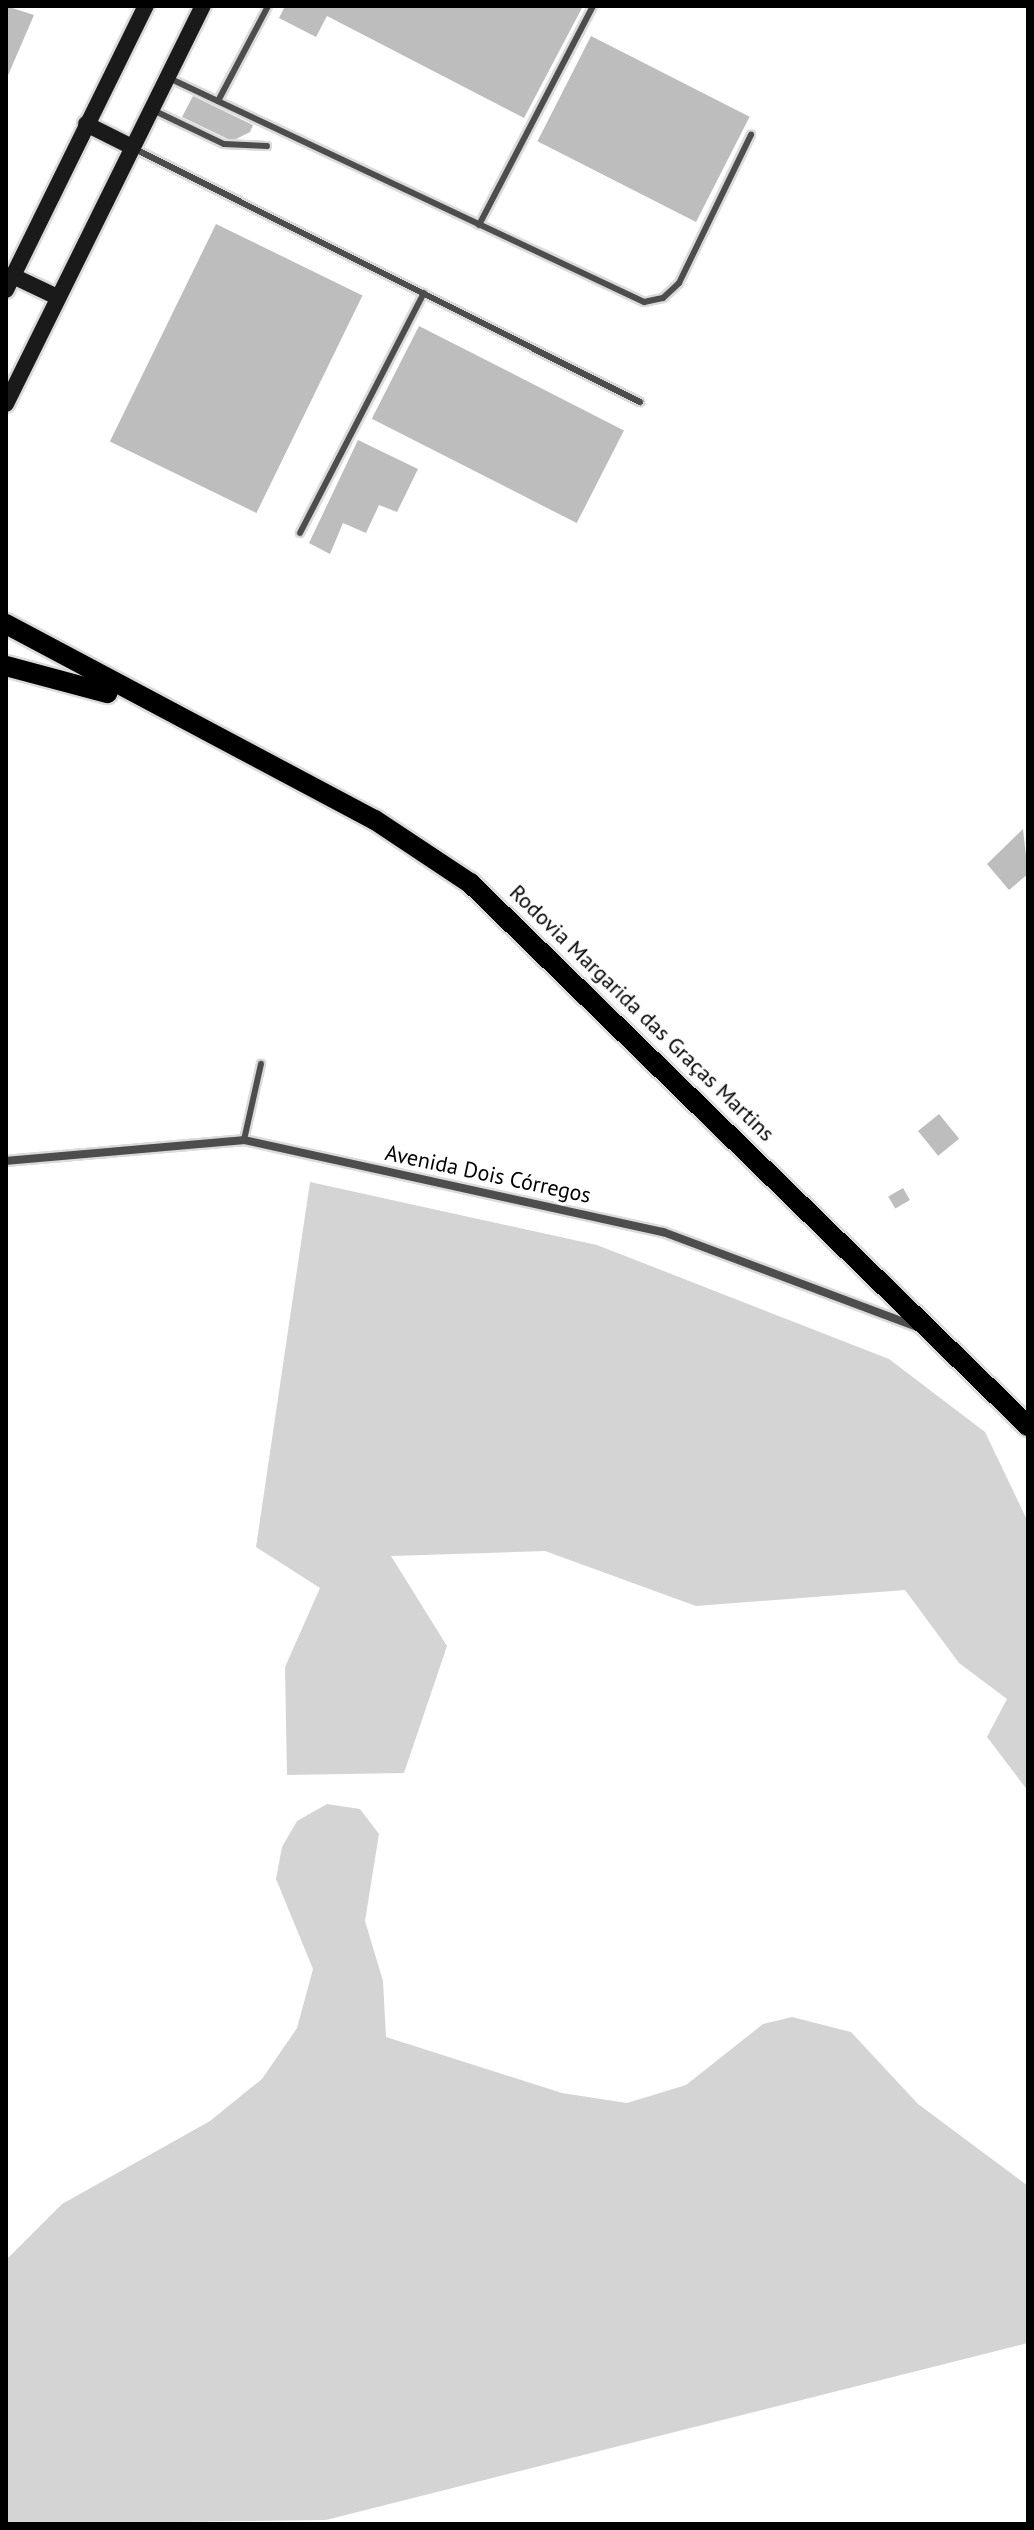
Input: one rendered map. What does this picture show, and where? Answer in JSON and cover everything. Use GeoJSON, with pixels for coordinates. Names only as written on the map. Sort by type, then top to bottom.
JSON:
{"type":"FeatureCollection","features":[{"type":"Feature","properties":{"kind":"main road"},"geometry":{"type":"LineString","coordinates":[[57,297],[10,283],[146,6]]}},
{"type":"Feature","properties":{"kind":"main road"},"geometry":{"type":"LineString","coordinates":[[6,404],[203,6]]}},
{"type":"Feature","properties":{"kind":"main road"},"geometry":{"type":"LineString","coordinates":[[86,124],[132,147]]}},
{"type":"Feature","properties":{"kind":"main road"},"geometry":{"type":"LineString","coordinates":[[6,615],[42,647]]}},
{"type":"Feature","properties":{"kind":"main road","name":"Rodovia Margarida das Graças Martins"},"geometry":{"type":"LineString","coordinates":[[6,624],[164,713],[375,820],[470,883],[945,1340],[1028,1426]]}},
{"type":"Feature","properties":{"kind":"main road","name":"Rodovia Margarida das Graças Martins"},"geometry":{"type":"LineString","coordinates":[[6,666],[164,713]]}},
{"type":"Feature","properties":{"kind":"street","name":"Avenida Dois Córregos"},"geometry":{"type":"LineString","coordinates":[[6,1161],[244,1140],[663,1232],[859,1300],[945,1340]]}},
{"type":"Feature","properties":{"kind":"lane"},"geometry":{"type":"LineString","coordinates":[[218,101],[268,6]]}},
{"type":"Feature","properties":{"kind":"lane"},"geometry":{"type":"LineString","coordinates":[[479,225],[593,6]]}},
{"type":"Feature","properties":{"kind":"lane"},"geometry":{"type":"LineString","coordinates":[[167,77],[479,225],[654,303],[679,283],[751,135]]}},
{"type":"Feature","properties":{"kind":"lane"},"geometry":{"type":"LineString","coordinates":[[151,109],[224,144],[267,146]]}},
{"type":"Feature","properties":{"kind":"lane"},"geometry":{"type":"LineString","coordinates":[[132,147],[640,402]]}},
{"type":"Feature","properties":{"kind":"lane"},"geometry":{"type":"LineString","coordinates":[[300,533],[424,293]]}},
{"type":"Feature","properties":{"kind":"lane"},"geometry":{"type":"LineString","coordinates":[[244,1140],[261,1064]]}},
{"type":"Feature","properties":{"kind":"shaded area"},"geometry":{"type":"Polygon","coordinates":[[[310,1182],[597,1245],[889,1359],[985,1432],[1028,1522],[1028,1791],[987,1737],[1007,1699],[959,1663],[905,1590],[696,1606],[545,1551],[391,1556],[447,1646],[404,1773],[287,1775],[285,1667],[320,1588],[256,1547],[310,1182]]]}},
{"type":"Feature","properties":{"kind":"shaded area"},"geometry":{"type":"Polygon","coordinates":[[[327,1804],[360,1809],[379,1834],[365,1921],[383,1981],[386,2037],[562,2093],[627,2103],[686,2085],[763,2024],[792,2017],[851,2032],[918,2104],[1028,2186],[1028,2343],[326,2520],[6,2524],[6,2260],[62,2204],[210,2121],[262,2079],[297,2028],[313,1969],[276,1879],[282,1847],[297,1821],[327,1804]]]}},
{"type":"Feature","properties":{"kind":"building"},"geometry":{"type":"Polygon","coordinates":[[[6,6],[34,15],[6,80],[6,6]]]}},
{"type":"Feature","properties":{"kind":"building"},"geometry":{"type":"Polygon","coordinates":[[[285,6],[583,6],[524,118],[327,16],[316,37],[279,18],[285,6]]]}},
{"type":"Feature","properties":{"kind":"building"},"geometry":{"type":"Polygon","coordinates":[[[591,36],[750,117],[696,222],[537,141],[591,36]]]}},
{"type":"Feature","properties":{"kind":"building"},"geometry":{"type":"Polygon","coordinates":[[[193,96],[253,125],[250,132],[232,141],[182,117],[193,96]]]}},
{"type":"Feature","properties":{"kind":"building"},"geometry":{"type":"Polygon","coordinates":[[[216,224],[363,295],[256,513],[110,442],[216,224]]]}},
{"type":"Feature","properties":{"kind":"building"},"geometry":{"type":"Polygon","coordinates":[[[419,326],[624,430],[577,523],[372,419],[419,326]]]}},
{"type":"Feature","properties":{"kind":"building"},"geometry":{"type":"Polygon","coordinates":[[[358,440],[418,469],[397,512],[379,505],[366,533],[343,523],[330,554],[309,543],[358,440]]]}},
{"type":"Feature","properties":{"kind":"building"},"geometry":{"type":"Polygon","coordinates":[[[1023,829],[1028,874],[1009,890],[987,864],[1023,829]]]}},
{"type":"Feature","properties":{"kind":"building"},"geometry":{"type":"Polygon","coordinates":[[[939,1114],[959,1139],[938,1156],[918,1131],[939,1114]]]}},
{"type":"Feature","properties":{"kind":"building"},"geometry":{"type":"Polygon","coordinates":[[[903,1188],[910,1200],[895,1209],[888,1196],[903,1188]]]}}]}
